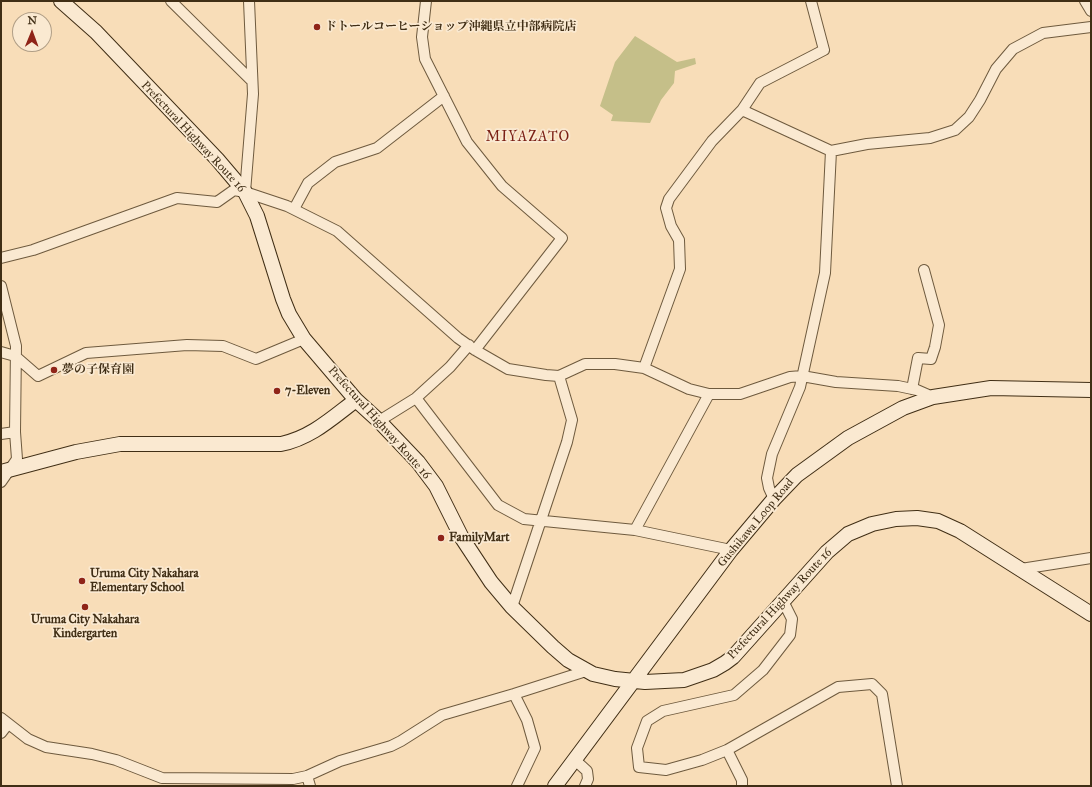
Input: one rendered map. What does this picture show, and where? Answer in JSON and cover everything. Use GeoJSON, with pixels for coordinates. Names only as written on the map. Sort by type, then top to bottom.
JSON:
{"type":"FeatureCollection","features":[{"type":"Feature","properties":{"kind":"main road","name":"Prefectural Highway Route 16"},"geometry":{"type":"LineString","coordinates":[[61,1],[96,32],[217,159],[245,192],[257,216],[289,314],[304,339],[356,400],[379,421],[418,462],[436,486],[462,538],[474,558],[491,582],[512,607],[553,648],[568,660],[586,671],[601,676],[633,681],[652,682],[684,680],[713,670],[725,664],[733,657],[827,552],[848,534],[872,524],[896,519],[917,518],[938,521],[960,531],[1091,614]]}},
{"type":"Feature","properties":{"kind":"main road","name":"Gushikawa Loop Road"},"geometry":{"type":"LineString","coordinates":[[555,786],[731,550],[774,499],[797,475],[848,438],[903,408],[933,397],[990,388],[1091,390]]}},
{"type":"Feature","properties":{"kind":"main road"},"geometry":{"type":"LineString","coordinates":[[3,475],[76,452],[120,444],[281,444],[294,442],[313,432],[356,400]]}},
{"type":"Feature","properties":{"kind":"street"},"geometry":{"type":"LineString","coordinates":[[171,1],[252,80]]}},
{"type":"Feature","properties":{"kind":"street"},"geometry":{"type":"LineString","coordinates":[[245,192],[253,94],[249,1]]}},
{"type":"Feature","properties":{"kind":"street"},"geometry":{"type":"LineString","coordinates":[[379,421],[416,398],[472,348],[562,238],[502,186],[468,142],[425,60],[422,37],[426,1]]}},
{"type":"Feature","properties":{"kind":"street"},"geometry":{"type":"LineString","coordinates":[[644,368],[680,269],[679,240],[671,226],[666,208],[669,199],[712,141],[742,110],[760,83],[824,50],[811,1]]}},
{"type":"Feature","properties":{"kind":"street"},"geometry":{"type":"LineString","coordinates":[[1085,1],[1091,11]]}},
{"type":"Feature","properties":{"kind":"street"},"geometry":{"type":"LineString","coordinates":[[742,110],[831,151],[867,144],[930,138],[955,130],[970,117],[996,69],[1013,49],[1043,33],[1091,27]]}},
{"type":"Feature","properties":{"kind":"street"},"geometry":{"type":"LineString","coordinates":[[294,209],[308,183],[335,162],[377,148],[444,96]]}},
{"type":"Feature","properties":{"kind":"street"},"geometry":{"type":"LineString","coordinates":[[774,499],[769,488],[767,478],[772,454],[800,387],[825,273],[831,151]]}},
{"type":"Feature","properties":{"kind":"street"},"geometry":{"type":"LineString","coordinates":[[1,258],[33,250],[177,198],[217,202],[234,190],[245,192],[294,209],[337,231],[458,338],[508,369],[559,376],[585,364],[614,364],[644,368],[689,389],[709,394],[740,394],[790,377],[802,376],[836,382],[898,386],[912,389],[933,397]]}},
{"type":"Feature","properties":{"kind":"street"},"geometry":{"type":"LineString","coordinates":[[912,389],[918,358],[931,359],[935,347],[939,324],[924,270]]}},
{"type":"Feature","properties":{"kind":"street"},"geometry":{"type":"LineString","coordinates":[[1,286],[16,346],[15,432],[17,459],[3,475]]}},
{"type":"Feature","properties":{"kind":"street"},"geometry":{"type":"LineString","coordinates":[[1,352],[15,356],[38,376],[86,353],[187,345],[223,346],[256,359],[304,339]]}},
{"type":"Feature","properties":{"kind":"street"},"geometry":{"type":"LineString","coordinates":[[512,607],[567,442],[572,420],[559,376]]}},
{"type":"Feature","properties":{"kind":"street"},"geometry":{"type":"LineString","coordinates":[[635,530],[709,394]]}},
{"type":"Feature","properties":{"kind":"street"},"geometry":{"type":"LineString","coordinates":[[416,398],[498,505],[524,519],[635,530],[731,550]]}},
{"type":"Feature","properties":{"kind":"street"},"geometry":{"type":"LineString","coordinates":[[1,434],[15,432]]}},
{"type":"Feature","properties":{"kind":"street"},"geometry":{"type":"LineString","coordinates":[[1021,569],[1091,558]]}},
{"type":"Feature","properties":{"kind":"street"},"geometry":{"type":"LineString","coordinates":[[783,601],[792,619],[790,635],[763,670],[734,695],[663,711],[647,722],[637,748],[639,767],[666,770],[702,760],[727,750],[838,687],[872,684],[882,694],[897,786]]}},
{"type":"Feature","properties":{"kind":"street"},"geometry":{"type":"LineString","coordinates":[[1,733],[4,721],[28,739],[46,747],[92,754],[116,760],[162,778],[247,783],[293,779],[308,781],[340,761],[391,746],[442,715],[586,671]]}},
{"type":"Feature","properties":{"kind":"street"},"geometry":{"type":"LineString","coordinates":[[514,694],[527,720],[535,748],[517,786]]}},
{"type":"Feature","properties":{"kind":"street"},"geometry":{"type":"LineString","coordinates":[[727,750],[742,780],[742,786]]}},
{"type":"Feature","properties":{"kind":"street"},"geometry":{"type":"LineString","coordinates":[[575,760],[587,771],[588,779],[585,786]]}},
{"type":"Feature","properties":{"kind":"shaded area"},"geometry":{"type":"Polygon","coordinates":[[[635,36],[677,62],[695,58],[696,64],[675,71],[674,83],[661,100],[650,123],[611,121],[613,115],[600,106],[615,62],[635,36]]]}},
{"type":"Feature","properties":{"kind":"place","name":"ドトールコーヒーショップ沖縄県立中部病院店"},"geometry":{"type":"Point","coordinates":[317,27]}},
{"type":"Feature","properties":{"kind":"place","name":"夢の子保育園"},"geometry":{"type":"Point","coordinates":[54,370]}},
{"type":"Feature","properties":{"kind":"place","name":"7-Eleven"},"geometry":{"type":"Point","coordinates":[277,391]}},
{"type":"Feature","properties":{"kind":"place","name":"FamilyMart"},"geometry":{"type":"Point","coordinates":[441,538]}},
{"type":"Feature","properties":{"kind":"place","name":"Uruma City Nakahara Elementary School"},"geometry":{"type":"Point","coordinates":[82,581]}},
{"type":"Feature","properties":{"kind":"place","name":"Uruma City Nakahara Kindergarten"},"geometry":{"type":"Point","coordinates":[85,607]}},
{"type":"Feature","properties":{"kind":"district","name":"MIYAZATO"},"geometry":{"type":"Point","coordinates":[528,138]}}]}
